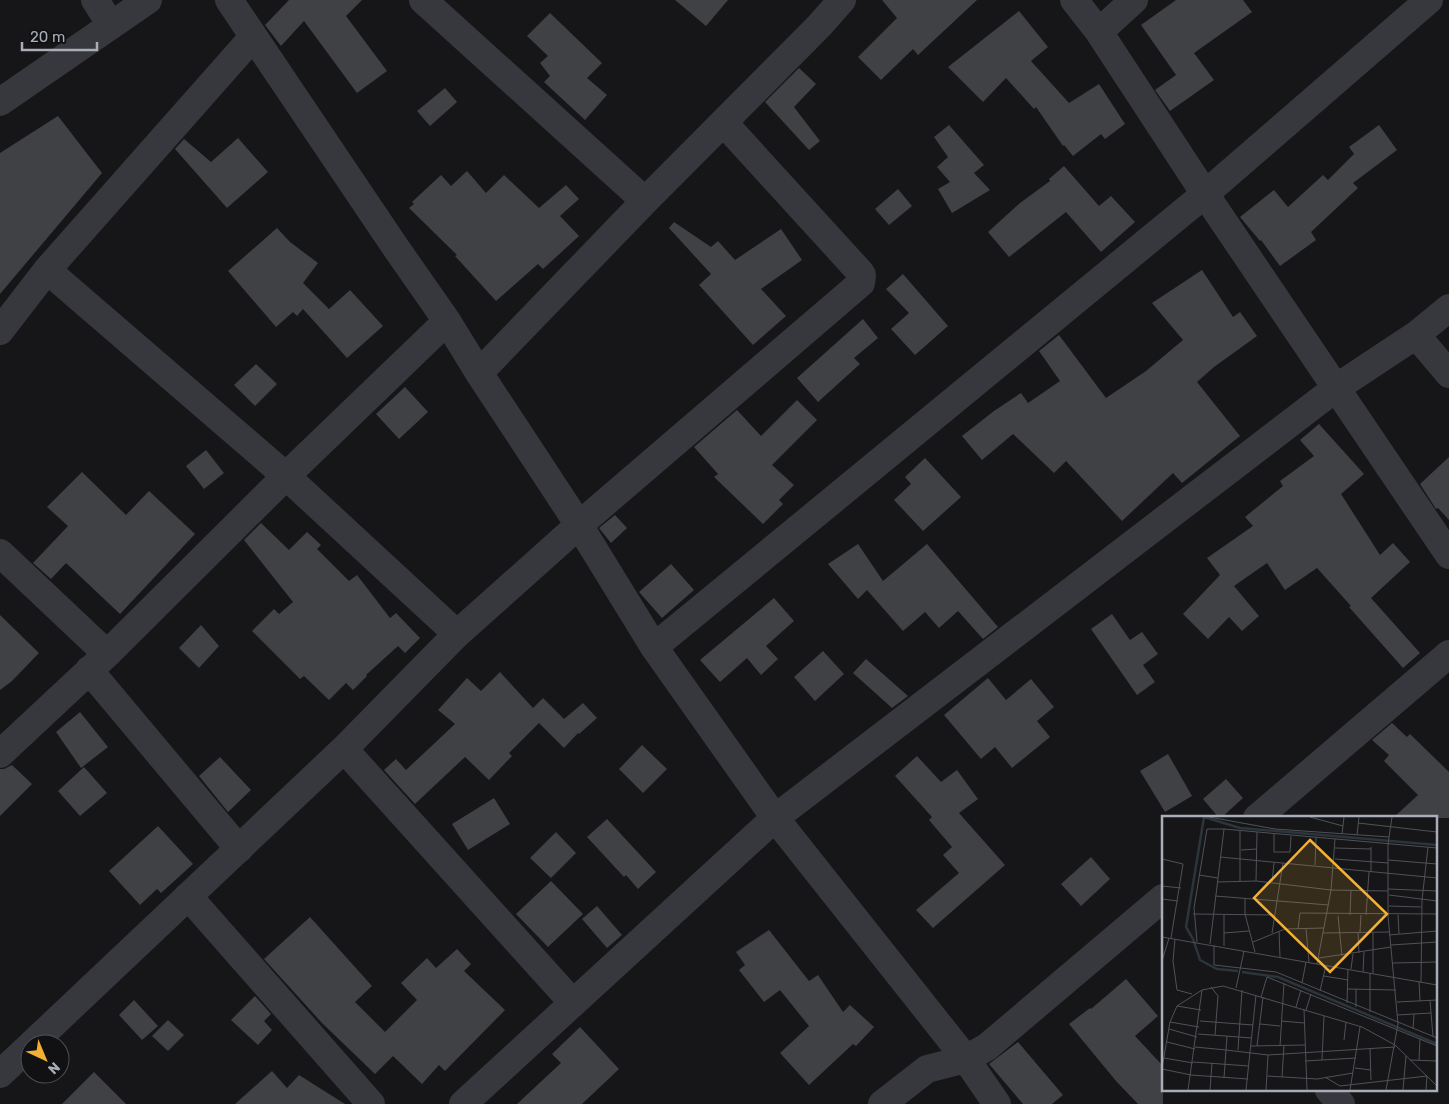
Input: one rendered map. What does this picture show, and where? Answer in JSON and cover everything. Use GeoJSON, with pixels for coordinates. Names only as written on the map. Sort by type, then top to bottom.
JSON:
{"type":"FeatureCollection","features":[{"type":"Feature","properties":{"kind":"street"},"geometry":{"type":"LineString","coordinates":[[94,0],[111,26]]}},
{"type":"Feature","properties":{"kind":"street"},"geometry":{"type":"LineString","coordinates":[[0,102],[148,0]]}},
{"type":"Feature","properties":{"kind":"street"},"geometry":{"type":"LineString","coordinates":[[229,0],[447,321],[579,525],[654,647],[775,818],[966,1059],[997,1104]]}},
{"type":"Feature","properties":{"kind":"street"},"geometry":{"type":"LineString","coordinates":[[423,0],[645,201]]}},
{"type":"Feature","properties":{"kind":"street"},"geometry":{"type":"LineString","coordinates":[[479,373],[645,201],[819,26],[842,0]]}},
{"type":"Feature","properties":{"kind":"street"},"geometry":{"type":"LineString","coordinates":[[1074,0],[1099,32],[1205,194],[1449,555]]}},
{"type":"Feature","properties":{"kind":"street"},"geometry":{"type":"LineString","coordinates":[[1099,32],[1134,0]]}},
{"type":"Feature","properties":{"kind":"street"},"geometry":{"type":"LineString","coordinates":[[654,647],[1205,194],[1429,0]]}},
{"type":"Feature","properties":{"kind":"street"},"geometry":{"type":"LineString","coordinates":[[0,331],[48,270],[253,37]]}},
{"type":"Feature","properties":{"kind":"street"},"geometry":{"type":"LineString","coordinates":[[43,1034],[344,749],[457,634],[579,525],[857,287],[862,279],[860,271],[724,123]]}},
{"type":"Feature","properties":{"kind":"street"},"geometry":{"type":"LineString","coordinates":[[48,270],[286,476],[457,634]]}},
{"type":"Feature","properties":{"kind":"street"},"geometry":{"type":"LineString","coordinates":[[463,1104],[775,818],[1336,388],[1416,335],[1449,308]]}},
{"type":"Feature","properties":{"kind":"street"},"geometry":{"type":"LineString","coordinates":[[0,754],[98,662],[286,476],[447,321]]}},
{"type":"Feature","properties":{"kind":"street"},"geometry":{"type":"LineString","coordinates":[[1416,335],[1449,374]]}},
{"type":"Feature","properties":{"kind":"street"},"geometry":{"type":"LineString","coordinates":[[0,553],[98,662],[239,848]]}},
{"type":"Feature","properties":{"kind":"street"},"geometry":{"type":"LineString","coordinates":[[1259,816],[1449,654]]}},
{"type":"Feature","properties":{"kind":"street"},"geometry":{"type":"LineString","coordinates":[[344,749],[573,1003]]}},
{"type":"Feature","properties":{"kind":"street"},"geometry":{"type":"LineString","coordinates":[[188,896],[371,1104]]}},
{"type":"Feature","properties":{"kind":"street"},"geometry":{"type":"LineString","coordinates":[[882,1104],[927,1069],[966,1059],[987,1048],[1162,901]]}},
{"type":"Feature","properties":{"kind":"street"},"geometry":{"type":"LineString","coordinates":[[0,1074],[20,1055]]}},
{"type":"Feature","properties":{"kind":"street"},"geometry":{"type":"LineString","coordinates":[[1330,1092],[1341,1104]]}},
{"type":"Feature","properties":{"kind":"building"},"geometry":{"type":"Polygon","coordinates":[[[289,0],[362,0],[346,16],[387,71],[357,93],[304,21],[281,46],[265,25],[289,0]]]}},
{"type":"Feature","properties":{"kind":"building"},"geometry":{"type":"Polygon","coordinates":[[[675,0],[728,0],[706,26],[675,0]]]}},
{"type":"Feature","properties":{"kind":"building"},"geometry":{"type":"Polygon","coordinates":[[[882,0],[977,0],[918,55],[913,49],[881,80],[858,57],[897,18],[882,0]]]}},
{"type":"Feature","properties":{"kind":"building"},"geometry":{"type":"Polygon","coordinates":[[[1176,0],[1243,0],[1252,12],[1194,53],[1214,80],[1170,111],[1155,90],[1176,75],[1141,25],[1176,0]]]}},
{"type":"Feature","properties":{"kind":"building"},"geometry":{"type":"Polygon","coordinates":[[[1019,11],[1048,47],[1031,61],[1069,103],[1099,84],[1125,124],[1105,139],[1101,134],[1073,156],[1063,146],[1036,107],[1034,109],[1006,78],[983,102],[948,67],[1019,11]]]}},
{"type":"Feature","properties":{"kind":"building"},"geometry":{"type":"Polygon","coordinates":[[[550,13],[602,63],[587,78],[607,95],[585,120],[544,82],[550,76],[540,63],[548,56],[527,36],[550,13]]]}},
{"type":"Feature","properties":{"kind":"building"},"geometry":{"type":"Polygon","coordinates":[[[799,68],[816,84],[794,107],[820,141],[809,150],[765,102],[799,68]]]}},
{"type":"Feature","properties":{"kind":"building"},"geometry":{"type":"Polygon","coordinates":[[[445,88],[457,102],[430,126],[417,111],[445,88]]]}},
{"type":"Feature","properties":{"kind":"building"},"geometry":{"type":"Polygon","coordinates":[[[58,116],[102,173],[0,294],[0,153],[58,116]]]}},
{"type":"Feature","properties":{"kind":"building"},"geometry":{"type":"Polygon","coordinates":[[[949,125],[984,165],[974,173],[990,190],[952,213],[938,189],[950,182],[937,167],[948,157],[934,137],[949,125]]]}},
{"type":"Feature","properties":{"kind":"building"},"geometry":{"type":"Polygon","coordinates":[[[1379,125],[1397,150],[1353,183],[1358,188],[1311,232],[1316,240],[1280,266],[1261,240],[1240,217],[1274,190],[1288,207],[1323,175],[1328,180],[1354,154],[1349,147],[1379,125]]]}},
{"type":"Feature","properties":{"kind":"building"},"geometry":{"type":"Polygon","coordinates":[[[238,138],[268,172],[227,208],[175,149],[184,139],[211,162],[238,138]]]}},
{"type":"Feature","properties":{"kind":"building"},"geometry":{"type":"Polygon","coordinates":[[[1064,166],[1099,206],[1111,196],[1135,222],[1101,252],[1066,212],[1009,257],[988,232],[1020,203],[1050,181],[1049,179],[1064,166]]]}},
{"type":"Feature","properties":{"kind":"building"},"geometry":{"type":"Polygon","coordinates":[[[467,171],[486,193],[504,175],[539,208],[566,185],[579,199],[560,216],[579,236],[543,269],[538,264],[496,301],[455,256],[457,255],[409,208],[414,204],[412,202],[441,175],[451,186],[467,171]]]}},
{"type":"Feature","properties":{"kind":"building"},"geometry":{"type":"Polygon","coordinates":[[[898,189],[912,206],[889,225],[875,209],[898,189]]]}},
{"type":"Feature","properties":{"kind":"building"},"geometry":{"type":"Polygon","coordinates":[[[674,222],[711,247],[718,241],[735,260],[781,229],[802,260],[761,289],[786,316],[753,345],[699,285],[711,274],[669,228],[674,222]]]}},
{"type":"Feature","properties":{"kind":"building"},"geometry":{"type":"Polygon","coordinates":[[[277,228],[290,242],[318,263],[303,283],[329,309],[350,290],[383,326],[347,358],[303,309],[297,316],[293,312],[276,327],[228,271],[277,228]]]}},
{"type":"Feature","properties":{"kind":"building"},"geometry":{"type":"Polygon","coordinates":[[[1202,270],[1233,317],[1240,312],[1257,336],[1214,367],[1197,382],[1240,436],[1182,483],[1173,473],[1122,521],[1066,461],[1054,473],[1013,434],[982,460],[962,436],[1021,393],[1028,403],[1060,381],[1039,351],[1059,335],[1106,398],[1146,371],[1183,340],[1152,303],[1202,270]]]}},
{"type":"Feature","properties":{"kind":"building"},"geometry":{"type":"Polygon","coordinates":[[[903,274],[948,326],[915,355],[891,329],[909,313],[886,289],[903,274]]]}},
{"type":"Feature","properties":{"kind":"building"},"geometry":{"type":"Polygon","coordinates":[[[863,319],[878,338],[854,358],[860,364],[818,402],[797,378],[863,319]]]}},
{"type":"Feature","properties":{"kind":"building"},"geometry":{"type":"Polygon","coordinates":[[[256,364],[277,384],[255,406],[234,385],[256,364]]]}},
{"type":"Feature","properties":{"kind":"building"},"geometry":{"type":"Polygon","coordinates":[[[405,387],[428,412],[399,439],[376,414],[405,387]]]}},
{"type":"Feature","properties":{"kind":"building"},"geometry":{"type":"Polygon","coordinates":[[[797,400],[817,420],[772,465],[794,485],[779,500],[783,504],[763,524],[714,477],[718,474],[694,447],[737,410],[761,436],[797,400]]]}},
{"type":"Feature","properties":{"kind":"building"},"geometry":{"type":"Polygon","coordinates":[[[1319,424],[1364,474],[1341,494],[1380,555],[1393,543],[1410,562],[1371,598],[1420,653],[1403,668],[1317,568],[1285,590],[1267,563],[1234,586],[1259,616],[1242,631],[1229,617],[1208,639],[1183,614],[1220,575],[1207,558],[1253,526],[1245,517],[1283,486],[1280,481],[1314,456],[1300,440],[1319,424]]]}},
{"type":"Feature","properties":{"kind":"building"},"geometry":{"type":"Polygon","coordinates":[[[206,450],[224,473],[204,489],[186,466],[206,450]]]}},
{"type":"Feature","properties":{"kind":"building"},"geometry":{"type":"Polygon","coordinates":[[[1449,457],[1449,520],[1438,508],[1436,509],[1420,484],[1449,457]]]}},
{"type":"Feature","properties":{"kind":"building"},"geometry":{"type":"Polygon","coordinates":[[[925,458],[961,497],[923,531],[894,500],[911,484],[905,477],[925,458]]]}},
{"type":"Feature","properties":{"kind":"building"},"geometry":{"type":"Polygon","coordinates":[[[82,472],[126,515],[149,491],[195,534],[120,614],[66,563],[51,579],[33,563],[68,526],[47,507],[82,472]]]}},
{"type":"Feature","properties":{"kind":"building"},"geometry":{"type":"Polygon","coordinates":[[[615,515],[627,528],[611,543],[599,528],[615,515]]]}},
{"type":"Feature","properties":{"kind":"building"},"geometry":{"type":"Polygon","coordinates":[[[261,523],[289,550],[307,532],[321,545],[317,549],[349,581],[357,575],[390,618],[396,613],[420,638],[405,653],[398,646],[366,675],[353,690],[346,683],[329,700],[304,676],[300,679],[252,631],[274,609],[279,614],[293,602],[244,540],[261,523]]]}},
{"type":"Feature","properties":{"kind":"building"},"geometry":{"type":"Polygon","coordinates":[[[858,544],[883,581],[927,544],[998,627],[983,639],[958,611],[939,628],[925,612],[903,631],[867,590],[858,599],[828,564],[858,544]]]}},
{"type":"Feature","properties":{"kind":"building"},"geometry":{"type":"Polygon","coordinates":[[[671,564],[694,590],[662,618],[639,592],[671,564]]]}},
{"type":"Feature","properties":{"kind":"building"},"geometry":{"type":"Polygon","coordinates":[[[774,598],[794,621],[766,646],[778,659],[761,675],[747,658],[720,682],[700,660],[774,598]]]}},
{"type":"Feature","properties":{"kind":"building"},"geometry":{"type":"Polygon","coordinates":[[[1112,614],[1130,640],[1142,632],[1158,654],[1143,665],[1155,682],[1137,695],[1091,629],[1112,614]]]}},
{"type":"Feature","properties":{"kind":"building"},"geometry":{"type":"Polygon","coordinates":[[[0,615],[39,653],[12,681],[0,690],[0,615]]]}},
{"type":"Feature","properties":{"kind":"building"},"geometry":{"type":"Polygon","coordinates":[[[201,625],[219,646],[199,668],[179,648],[201,625]]]}},
{"type":"Feature","properties":{"kind":"building"},"geometry":{"type":"Polygon","coordinates":[[[823,651],[844,674],[815,701],[794,677],[823,651]]]}},
{"type":"Feature","properties":{"kind":"building"},"geometry":{"type":"Polygon","coordinates":[[[866,659],[908,696],[892,708],[853,673],[866,659]]]}},
{"type":"Feature","properties":{"kind":"building"},"geometry":{"type":"Polygon","coordinates":[[[500,672],[533,708],[543,698],[564,719],[583,703],[597,718],[578,733],[564,748],[539,723],[509,753],[512,756],[489,780],[465,757],[415,804],[384,770],[396,759],[406,770],[455,724],[438,710],[467,678],[481,691],[500,672]]]}},
{"type":"Feature","properties":{"kind":"building"},"geometry":{"type":"Polygon","coordinates":[[[988,678],[1006,700],[1031,679],[1054,707],[1037,721],[1050,737],[1012,768],[995,747],[981,759],[944,715],[988,678]]]}},
{"type":"Feature","properties":{"kind":"building"},"geometry":{"type":"Polygon","coordinates":[[[80,712],[108,747],[81,768],[56,732],[80,712]]]}},
{"type":"Feature","properties":{"kind":"building"},"geometry":{"type":"Polygon","coordinates":[[[1392,723],[1407,737],[1410,734],[1449,772],[1449,818],[1436,818],[1436,816],[1395,816],[1418,795],[1384,761],[1389,755],[1372,740],[1392,723]]]}},
{"type":"Feature","properties":{"kind":"building"},"geometry":{"type":"Polygon","coordinates":[[[642,745],[667,769],[643,793],[619,769],[642,745]]]}},
{"type":"Feature","properties":{"kind":"building"},"geometry":{"type":"Polygon","coordinates":[[[1168,754],[1192,796],[1165,812],[1140,771],[1168,754]]]}},
{"type":"Feature","properties":{"kind":"building"},"geometry":{"type":"Polygon","coordinates":[[[917,756],[941,782],[957,770],[978,799],[959,813],[1005,865],[933,928],[916,910],[959,873],[943,855],[952,847],[929,820],[932,817],[895,776],[917,756]]]}},
{"type":"Feature","properties":{"kind":"building"},"geometry":{"type":"Polygon","coordinates":[[[220,757],[251,790],[228,812],[199,776],[220,757]]]}},
{"type":"Feature","properties":{"kind":"building"},"geometry":{"type":"Polygon","coordinates":[[[12,765],[32,784],[0,816],[0,769],[12,765]]]}},
{"type":"Feature","properties":{"kind":"building"},"geometry":{"type":"Polygon","coordinates":[[[84,767],[107,793],[80,816],[58,791],[84,767]]]}},
{"type":"Feature","properties":{"kind":"building"},"geometry":{"type":"Polygon","coordinates":[[[1226,779],[1243,798],[1223,816],[1217,816],[1203,799],[1226,779]]]}},
{"type":"Feature","properties":{"kind":"building"},"geometry":{"type":"Polygon","coordinates":[[[494,798],[510,824],[468,850],[452,824],[494,798]]]}},
{"type":"Feature","properties":{"kind":"building"},"geometry":{"type":"Polygon","coordinates":[[[607,819],[656,872],[638,889],[626,875],[624,877],[587,837],[607,819]]]}},
{"type":"Feature","properties":{"kind":"building"},"geometry":{"type":"Polygon","coordinates":[[[158,826],[193,864],[161,893],[157,889],[140,905],[109,871],[158,826]]]}},
{"type":"Feature","properties":{"kind":"building"},"geometry":{"type":"Polygon","coordinates":[[[556,832],[576,853],[551,878],[530,858],[556,832]]]}},
{"type":"Feature","properties":{"kind":"building"},"geometry":{"type":"Polygon","coordinates":[[[1091,857],[1110,879],[1081,906],[1061,884],[1091,857]]]}},
{"type":"Feature","properties":{"kind":"building"},"geometry":{"type":"Polygon","coordinates":[[[551,881],[583,914],[548,947],[516,914],[551,881]]]}},
{"type":"Feature","properties":{"kind":"building"},"geometry":{"type":"Polygon","coordinates":[[[597,906],[622,935],[607,948],[582,919],[597,906]]]}},
{"type":"Feature","properties":{"kind":"building"},"geometry":{"type":"Polygon","coordinates":[[[310,917],[372,986],[355,1002],[385,1032],[417,1000],[401,983],[427,958],[436,968],[457,949],[471,964],[464,971],[505,1010],[445,1071],[439,1065],[422,1084],[393,1056],[375,1074],[322,1023],[264,959],[310,917]]]}},
{"type":"Feature","properties":{"kind":"building"},"geometry":{"type":"Polygon","coordinates":[[[769,930],[809,981],[818,975],[843,1012],[850,1005],[874,1027],[856,1046],[853,1044],[809,1085],[780,1053],[809,1026],[780,990],[764,1002],[739,970],[745,965],[736,952],[769,930]]]}},
{"type":"Feature","properties":{"kind":"building"},"geometry":{"type":"Polygon","coordinates":[[[1126,979],[1158,1016],[1135,1036],[1162,1065],[1163,1104],[1138,1104],[1116,1081],[1069,1024],[1091,1009],[1126,979]]]}},
{"type":"Feature","properties":{"kind":"building"},"geometry":{"type":"Polygon","coordinates":[[[255,996],[271,1014],[264,1021],[272,1030],[258,1045],[231,1020],[255,996]]]}},
{"type":"Feature","properties":{"kind":"building"},"geometry":{"type":"Polygon","coordinates":[[[134,1000],[158,1026],[142,1040],[119,1015],[134,1000]]]}},
{"type":"Feature","properties":{"kind":"building"},"geometry":{"type":"Polygon","coordinates":[[[168,1020],[184,1035],[168,1051],[152,1036],[168,1020]]]}},
{"type":"Feature","properties":{"kind":"building"},"geometry":{"type":"Polygon","coordinates":[[[580,1027],[619,1069],[582,1104],[517,1104],[561,1063],[552,1054],[580,1027]]]}},
{"type":"Feature","properties":{"kind":"building"},"geometry":{"type":"Polygon","coordinates":[[[1018,1042],[1063,1095],[1052,1104],[1023,1104],[989,1064],[1018,1042]]]}},
{"type":"Feature","properties":{"kind":"building"},"geometry":{"type":"Polygon","coordinates":[[[272,1071],[287,1088],[299,1075],[345,1104],[235,1104],[272,1071]]]}},
{"type":"Feature","properties":{"kind":"building"},"geometry":{"type":"Polygon","coordinates":[[[94,1072],[126,1104],[62,1104],[94,1072]]]}}]}
